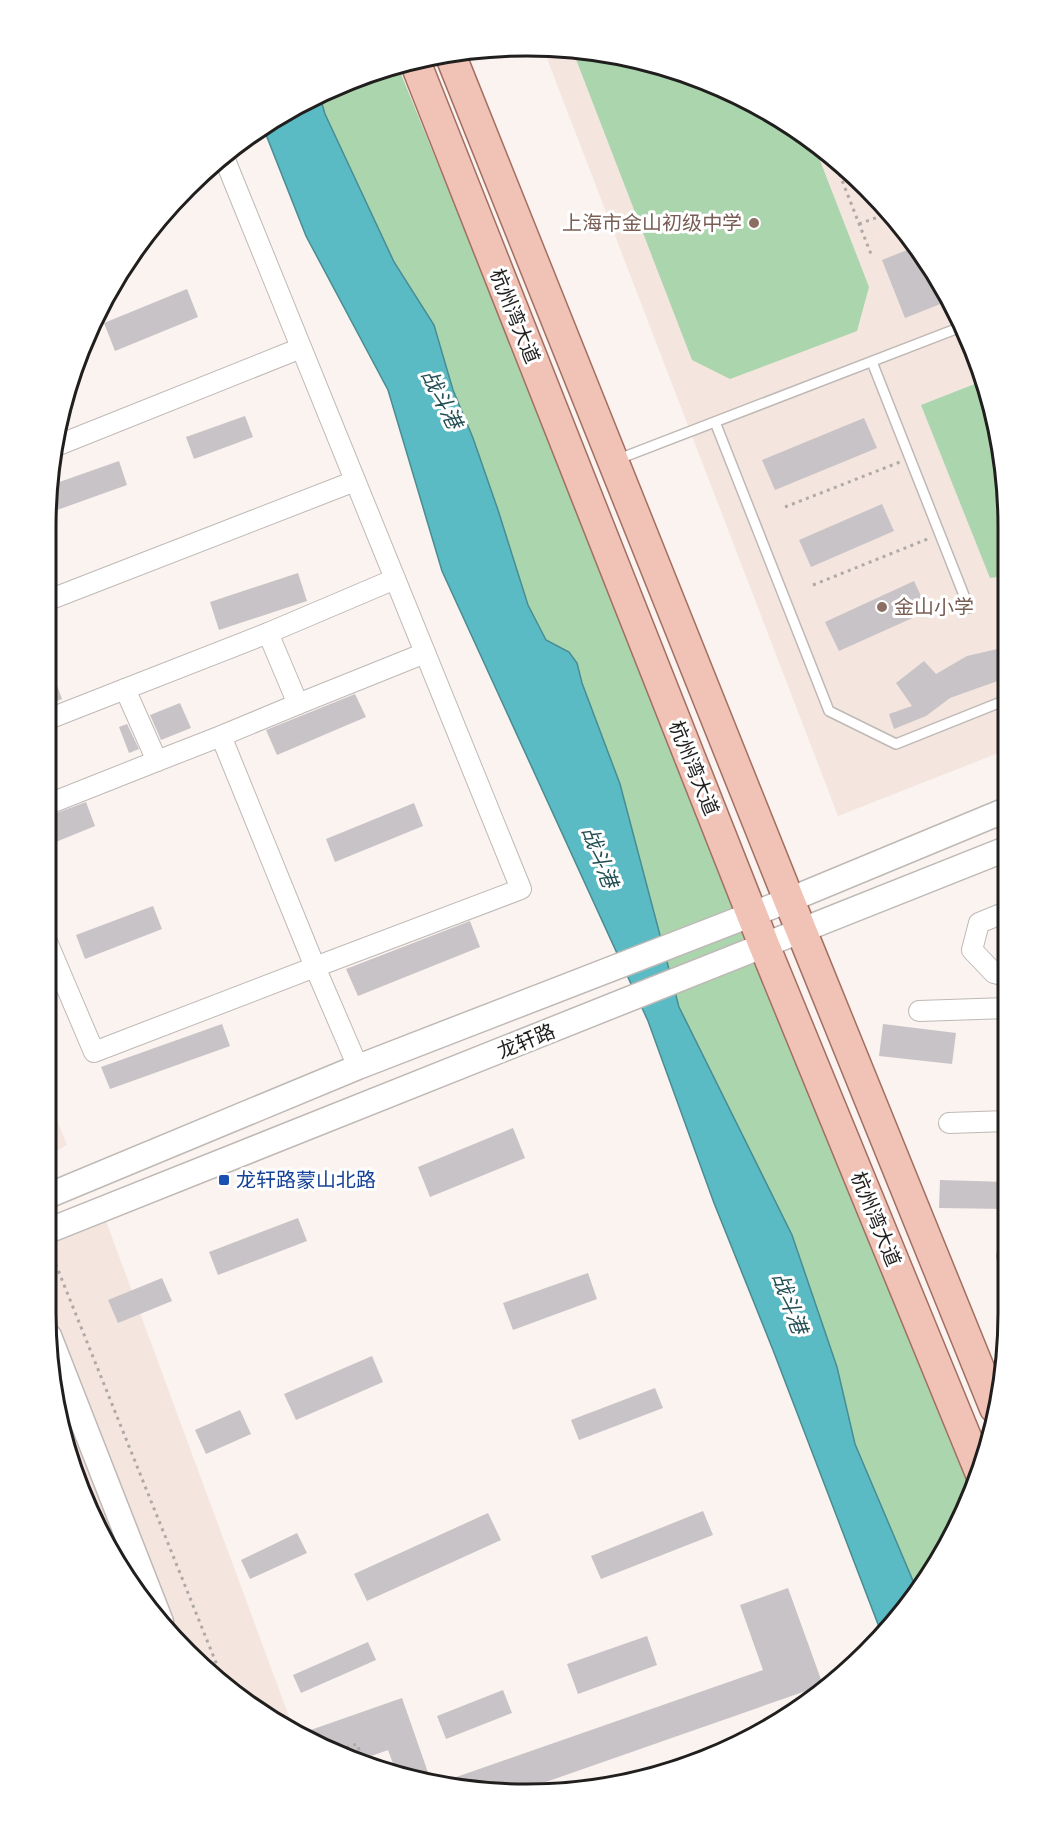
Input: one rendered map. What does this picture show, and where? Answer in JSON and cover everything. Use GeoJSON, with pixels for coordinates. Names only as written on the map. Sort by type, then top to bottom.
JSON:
{"type":"FeatureCollection","features":[{"type":"Feature","properties":{"kind":"main road","name":"杭州湾大道"},"geometry":{"type":"LineString","coordinates":[[453,62],[990,1397]]}},
{"type":"Feature","properties":{"kind":"main road","name":"杭州湾大道"},"geometry":{"type":"LineString","coordinates":[[418,69],[751,914],[975,1459]]}},
{"type":"Feature","properties":{"kind":"street"},"geometry":{"type":"LineString","coordinates":[[56,963],[94,1052],[520,890],[227,164]]}},
{"type":"Feature","properties":{"kind":"street"},"geometry":{"type":"LineString","coordinates":[[64,443],[301,348]]}},
{"type":"Feature","properties":{"kind":"street"},"geometry":{"type":"LineString","coordinates":[[56,597],[355,481]]}},
{"type":"Feature","properties":{"kind":"street"},"geometry":{"type":"LineString","coordinates":[[56,716],[268,633],[394,579]]}},
{"type":"Feature","properties":{"kind":"street"},"geometry":{"type":"LineString","coordinates":[[268,633],[298,704]]}},
{"type":"Feature","properties":{"kind":"street"},"geometry":{"type":"LineString","coordinates":[[56,801],[425,653]]}},
{"type":"Feature","properties":{"kind":"street"},"geometry":{"type":"LineString","coordinates":[[125,688],[158,761]]}},
{"type":"Feature","properties":{"kind":"street"},"geometry":{"type":"LineString","coordinates":[[220,736],[358,1067]]}},
{"type":"Feature","properties":{"kind":"street"},"geometry":{"type":"LineString","coordinates":[[56,1192],[358,1067],[789,900],[998,813]]}},
{"type":"Feature","properties":{"kind":"street","name":"龙轩路"},"geometry":{"type":"LineString","coordinates":[[56,1236],[382,1099],[998,852]]}},
{"type":"Feature","properties":{"kind":"street"},"geometry":{"type":"LineString","coordinates":[[998,915],[978,923],[972,950],[994,973],[998,974]]}},
{"type":"Feature","properties":{"kind":"street"},"geometry":{"type":"LineString","coordinates":[[919,1011],[998,1008]]}},
{"type":"Feature","properties":{"kind":"street"},"geometry":{"type":"LineString","coordinates":[[949,1123],[998,1121]]}},
{"type":"Feature","properties":{"kind":"street"},"geometry":{"type":"LineString","coordinates":[[59,1361],[152,1598]]}},
{"type":"Feature","properties":{"kind":"lane"},"geometry":{"type":"LineString","coordinates":[[614,461],[955,329]]}},
{"type":"Feature","properties":{"kind":"lane"},"geometry":{"type":"LineString","coordinates":[[872,362],[969,608]]}},
{"type":"Feature","properties":{"kind":"lane"},"geometry":{"type":"LineString","coordinates":[[715,422],[829,711],[896,744],[998,703]]}},
{"type":"Feature","properties":{"kind":"path"},"geometry":{"type":"LineString","coordinates":[[840,175],[871,254]]}},
{"type":"Feature","properties":{"kind":"path"},"geometry":{"type":"LineString","coordinates":[[859,224],[881,216]]}},
{"type":"Feature","properties":{"kind":"path"},"geometry":{"type":"LineString","coordinates":[[785,507],[910,458]]}},
{"type":"Feature","properties":{"kind":"path"},"geometry":{"type":"LineString","coordinates":[[813,585],[940,534]]}},
{"type":"Feature","properties":{"kind":"path"},"geometry":{"type":"LineString","coordinates":[[56,1262],[219,1669]]}},
{"type":"Feature","properties":{"kind":"path"},"geometry":{"type":"LineString","coordinates":[[345,1748],[357,1744],[360,1754]]}},
{"type":"Feature","properties":{"kind":"shaded area"},"geometry":{"type":"Polygon","coordinates":[[[546,57],[619,65],[679,81],[736,104],[789,135],[838,173],[881,216],[901,240],[935,291],[963,347],[989,435],[997,496],[998,753],[838,816],[546,57]]]}},
{"type":"Feature","properties":{"kind":"shaded area"},"geometry":{"type":"Polygon","coordinates":[[[56,1118],[67,1145],[56,1151],[56,1118]]]}},
{"type":"Feature","properties":{"kind":"shaded area"},"geometry":{"type":"Polygon","coordinates":[[[106,1221],[291,1721],[240,1687],[216,1667],[173,1624],[135,1575],[104,1522],[81,1465],[65,1405],[57,1344],[56,1241],[106,1221]]]}},
{"type":"Feature","properties":{"kind":"green space","name":"上海市金山初级中学"},"geometry":{"type":"Polygon","coordinates":[[[576,59],[649,72],[707,91],[763,119],[814,153],[819,157],[869,287],[857,331],[730,379],[692,360],[576,59]]]}},
{"type":"Feature","properties":{"kind":"green space"},"geometry":{"type":"Polygon","coordinates":[[[401,73],[971,1471],[950,1522],[912,1585],[672,1008],[539,640],[388,263],[317,104],[347,91],[401,73]]]}},
{"type":"Feature","properties":{"kind":"green space"},"geometry":{"type":"Polygon","coordinates":[[[976,384],[994,465],[997,496],[998,577],[990,578],[921,405],[976,384]]]}},
{"type":"Feature","properties":{"kind":"water","name":"战斗港"},"geometry":{"type":"Polygon","coordinates":[[[322,102],[394,262],[434,325],[453,390],[473,438],[528,605],[546,640],[569,652],[577,663],[582,683],[620,784],[679,1007],[792,1235],[837,1367],[855,1444],[914,1582],[879,1626],[714,1203],[648,1021],[442,571],[388,390],[306,236],[266,134],[322,102]]]}},
{"type":"Feature","properties":{"kind":"building"},"geometry":{"type":"Polygon","coordinates":[[[908,250],[942,303],[905,318],[882,260],[908,250]]]}},
{"type":"Feature","properties":{"kind":"building"},"geometry":{"type":"Polygon","coordinates":[[[187,289],[198,317],[115,351],[104,323],[187,289]]]}},
{"type":"Feature","properties":{"kind":"building"},"geometry":{"type":"Polygon","coordinates":[[[245,416],[253,437],[194,459],[186,437],[245,416]]]}},
{"type":"Feature","properties":{"kind":"building"},"geometry":{"type":"Polygon","coordinates":[[[864,418],[877,448],[775,490],[762,460],[864,418]]]}},
{"type":"Feature","properties":{"kind":"building"},"geometry":{"type":"Polygon","coordinates":[[[119,461],[127,485],[57,510],[58,482],[119,461]]]}},
{"type":"Feature","properties":{"kind":"building"},"geometry":{"type":"Polygon","coordinates":[[[882,504],[894,531],[811,567],[799,540],[882,504]]]}},
{"type":"Feature","properties":{"kind":"building"},"geometry":{"type":"Polygon","coordinates":[[[298,573],[307,601],[219,630],[210,602],[298,573]]]}},
{"type":"Feature","properties":{"kind":"building"},"geometry":{"type":"Polygon","coordinates":[[[914,581],[928,611],[839,651],[825,622],[914,581]]]}},
{"type":"Feature","properties":{"kind":"building"},"geometry":{"type":"Polygon","coordinates":[[[998,649],[998,681],[950,698],[926,716],[894,729],[889,714],[912,706],[896,683],[924,661],[936,674],[967,656],[998,649]]]}},
{"type":"Feature","properties":{"kind":"building"},"geometry":{"type":"Polygon","coordinates":[[[56,683],[62,699],[56,701],[56,683]]]}},
{"type":"Feature","properties":{"kind":"building"},"geometry":{"type":"Polygon","coordinates":[[[355,694],[366,717],[277,755],[266,730],[355,694]]]}},
{"type":"Feature","properties":{"kind":"building"},"geometry":{"type":"Polygon","coordinates":[[[180,703],[191,728],[161,740],[150,715],[180,703]]]}},
{"type":"Feature","properties":{"kind":"building"},"geometry":{"type":"Polygon","coordinates":[[[127,724],[139,749],[129,753],[119,727],[127,724]]]}},
{"type":"Feature","properties":{"kind":"building"},"geometry":{"type":"Polygon","coordinates":[[[86,802],[95,826],[56,842],[56,813],[86,802]]]}},
{"type":"Feature","properties":{"kind":"building"},"geometry":{"type":"Polygon","coordinates":[[[414,803],[423,826],[335,862],[326,839],[414,803]]]}},
{"type":"Feature","properties":{"kind":"building"},"geometry":{"type":"Polygon","coordinates":[[[153,906],[162,929],[85,959],[76,935],[153,906]]]}},
{"type":"Feature","properties":{"kind":"building"},"geometry":{"type":"Polygon","coordinates":[[[470,921],[480,947],[358,996],[346,969],[470,921]]]}},
{"type":"Feature","properties":{"kind":"building"},"geometry":{"type":"Polygon","coordinates":[[[222,1024],[230,1046],[110,1089],[101,1067],[222,1024]]]}},
{"type":"Feature","properties":{"kind":"building"},"geometry":{"type":"Polygon","coordinates":[[[883,1024],[956,1033],[952,1064],[879,1056],[883,1024]]]}},
{"type":"Feature","properties":{"kind":"building"},"geometry":{"type":"Polygon","coordinates":[[[513,1128],[525,1158],[430,1197],[418,1167],[513,1128]]]}},
{"type":"Feature","properties":{"kind":"building"},"geometry":{"type":"Polygon","coordinates":[[[940,1180],[998,1182],[998,1209],[939,1208],[940,1180]]]}},
{"type":"Feature","properties":{"kind":"building"},"geometry":{"type":"Polygon","coordinates":[[[298,1218],[307,1241],[218,1275],[209,1252],[298,1218]]]}},
{"type":"Feature","properties":{"kind":"building"},"geometry":{"type":"Polygon","coordinates":[[[588,1273],[597,1299],[513,1330],[503,1303],[588,1273]]]}},
{"type":"Feature","properties":{"kind":"building"},"geometry":{"type":"Polygon","coordinates":[[[162,1278],[172,1301],[118,1323],[108,1300],[162,1278]]]}},
{"type":"Feature","properties":{"kind":"building"},"geometry":{"type":"Polygon","coordinates":[[[372,1356],[383,1382],[296,1420],[284,1394],[372,1356]]]}},
{"type":"Feature","properties":{"kind":"building"},"geometry":{"type":"Polygon","coordinates":[[[655,1388],[663,1408],[579,1440],[571,1420],[655,1388]]]}},
{"type":"Feature","properties":{"kind":"building"},"geometry":{"type":"Polygon","coordinates":[[[240,1410],[251,1434],[206,1454],[195,1430],[240,1410]]]}},
{"type":"Feature","properties":{"kind":"building"},"geometry":{"type":"Polygon","coordinates":[[[703,1511],[713,1535],[601,1579],[591,1556],[703,1511]]]}},
{"type":"Feature","properties":{"kind":"building"},"geometry":{"type":"Polygon","coordinates":[[[488,1513],[501,1540],[367,1601],[354,1574],[488,1513]]]}},
{"type":"Feature","properties":{"kind":"building"},"geometry":{"type":"Polygon","coordinates":[[[297,1533],[307,1553],[250,1579],[241,1560],[297,1533]]]}},
{"type":"Feature","properties":{"kind":"building"},"geometry":{"type":"Polygon","coordinates":[[[788,1588],[821,1681],[811,1689],[541,1784],[496,1783],[453,1778],[763,1670],[740,1605],[788,1588]]]}},
{"type":"Feature","properties":{"kind":"building"},"geometry":{"type":"Polygon","coordinates":[[[647,1636],[657,1665],[578,1694],[567,1664],[647,1636]]]}},
{"type":"Feature","properties":{"kind":"building"},"geometry":{"type":"Polygon","coordinates":[[[368,1642],[376,1660],[301,1693],[293,1675],[368,1642]]]}},
{"type":"Feature","properties":{"kind":"building"},"geometry":{"type":"Polygon","coordinates":[[[503,1690],[512,1713],[446,1739],[437,1716],[503,1690]]]}},
{"type":"Feature","properties":{"kind":"building"},"geometry":{"type":"Polygon","coordinates":[[[402,1698],[428,1773],[393,1765],[388,1750],[369,1757],[309,1731],[402,1698]]]}},
{"type":"Feature","properties":{"kind":"place","name":"上海市金山初级中学"},"geometry":{"type":"Point","coordinates":[754,223]}},
{"type":"Feature","properties":{"kind":"place","name":"金山小学"},"geometry":{"type":"Point","coordinates":[882,607]}},
{"type":"Feature","properties":{"kind":"place","name":"龙轩路蒙山北路"},"geometry":{"type":"Point","coordinates":[224,1180]}}]}
